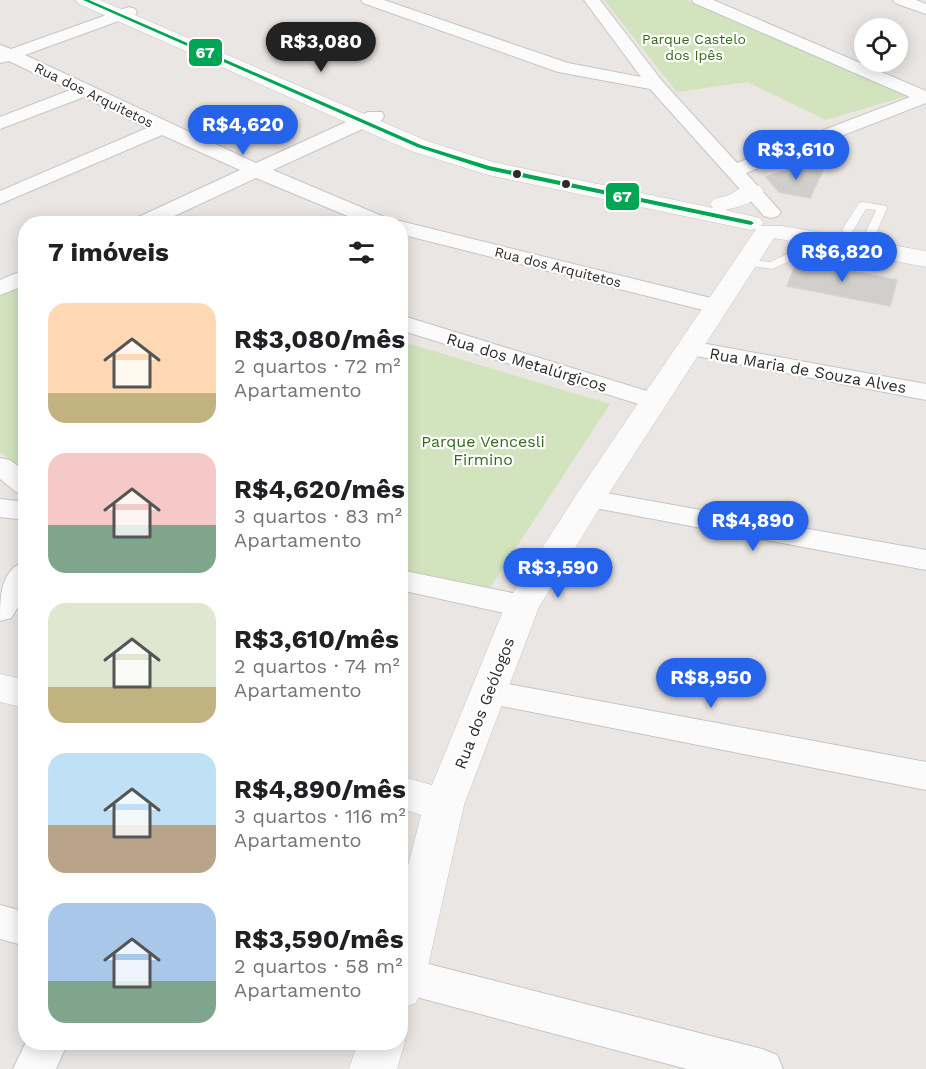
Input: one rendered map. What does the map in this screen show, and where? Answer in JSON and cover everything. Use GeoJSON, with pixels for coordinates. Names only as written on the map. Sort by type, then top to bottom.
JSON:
{"type":"FeatureCollection","features":[{"type":"Feature","properties":{"kind":"street"},"geometry":{"type":"LineString","coordinates":[[85,0],[125,14],[368,119],[419,146],[488,168],[860,232],[918,250]]}},
{"type":"Feature","properties":{"kind":"street"},"geometry":{"type":"LineString","coordinates":[[100,0],[125,14]]}},
{"type":"Feature","properties":{"kind":"street"},"geometry":{"type":"LineString","coordinates":[[369,0],[564,68],[656,85]]}},
{"type":"Feature","properties":{"kind":"street"},"geometry":{"type":"LineString","coordinates":[[592,0],[656,85],[733,171],[767,217]]}},
{"type":"Feature","properties":{"kind":"street"},"geometry":{"type":"LineString","coordinates":[[700,0],[926,97]]}},
{"type":"Feature","properties":{"kind":"street"},"geometry":{"type":"LineString","coordinates":[[901,0],[926,9]]}},
{"type":"Feature","properties":{"kind":"street"},"geometry":{"type":"LineString","coordinates":[[4,55],[125,14]]}},
{"type":"Feature","properties":{"kind":"street","name":"Rua dos Arquitetos"},"geometry":{"type":"LineString","coordinates":[[4,55],[257,171],[368,216]]}},
{"type":"Feature","properties":{"kind":"street"},"geometry":{"type":"LineString","coordinates":[[0,123],[85,91]]}},
{"type":"Feature","properties":{"kind":"street"},"geometry":{"type":"LineString","coordinates":[[733,171],[926,97]]}},
{"type":"Feature","properties":{"kind":"street"},"geometry":{"type":"LineString","coordinates":[[157,216],[368,119],[501,159],[722,204],[767,217],[918,250]]}},
{"type":"Feature","properties":{"kind":"street"},"geometry":{"type":"LineString","coordinates":[[0,198],[162,128]]}},
{"type":"Feature","properties":{"kind":"street","name":"Rua dos Geólogos"},"geometry":{"type":"LineString","coordinates":[[408,960],[444,805],[522,606],[589,499],[745,262],[767,217]]}},
{"type":"Feature","properties":{"kind":"street","name":"Rua dos Arquitetos"},"geometry":{"type":"LineString","coordinates":[[408,229],[715,306]]}},
{"type":"Feature","properties":{"kind":"street"},"geometry":{"type":"LineString","coordinates":[[0,288],[18,280]]}},
{"type":"Feature","properties":{"kind":"street","name":"Rua dos Metalúrgicos"},"geometry":{"type":"LineString","coordinates":[[408,324],[654,401]]}},
{"type":"Feature","properties":{"kind":"street","name":"Rua Maria de Souza Alves"},"geometry":{"type":"LineString","coordinates":[[690,348],[926,392]]}},
{"type":"Feature","properties":{"kind":"street"},"geometry":{"type":"LineString","coordinates":[[0,466],[18,480]]}},
{"type":"Feature","properties":{"kind":"street"},"geometry":{"type":"LineString","coordinates":[[589,499],[926,560]]}},
{"type":"Feature","properties":{"kind":"street"},"geometry":{"type":"LineString","coordinates":[[0,508],[18,510]]}},
{"type":"Feature","properties":{"kind":"street"},"geometry":{"type":"LineString","coordinates":[[408,582],[522,606]]}},
{"type":"Feature","properties":{"kind":"street"},"geometry":{"type":"LineString","coordinates":[[0,688],[18,692]]}},
{"type":"Feature","properties":{"kind":"street"},"geometry":{"type":"LineString","coordinates":[[487,692],[926,776]]}},
{"type":"Feature","properties":{"kind":"street"},"geometry":{"type":"LineString","coordinates":[[408,794],[444,805]]}},
{"type":"Feature","properties":{"kind":"street"},"geometry":{"type":"LineString","coordinates":[[0,922],[18,927]]}},
{"type":"Feature","properties":{"kind":"street"},"geometry":{"type":"LineString","coordinates":[[408,983],[762,1069]]}},
{"type":"Feature","properties":{"kind":"street"},"geometry":{"type":"LineString","coordinates":[[34,1069],[44,1050]]}},
{"type":"Feature","properties":{"kind":"street"},"geometry":{"type":"LineString","coordinates":[[373,1069],[379,1050]]}},
{"type":"Feature","properties":{"kind":"lane"},"geometry":{"type":"LineString","coordinates":[[745,262],[772,266],[786,256],[811,255],[862,265]]}},
{"type":"Feature","properties":{"kind":"green space","name":"Parque Castelo dos Ipês"},"geometry":{"type":"Polygon","coordinates":[[[604,0],[686,0],[910,95],[826,120],[747,82],[677,92],[604,0]]]}},
{"type":"Feature","properties":{"kind":"green space"},"geometry":{"type":"Polygon","coordinates":[[[18,286],[18,466],[0,452],[0,295],[18,286]]]}},
{"type":"Feature","properties":{"kind":"green space","name":"Parque Vencesli Firmino"},"geometry":{"type":"Polygon","coordinates":[[[408,343],[610,404],[489,589],[408,573],[408,343]]]}},
{"type":"Feature","properties":{"kind":"building"},"geometry":{"type":"Polygon","coordinates":[[[797,166],[823,170],[810,198],[779,192],[766,177],[797,166]]]}},
{"type":"Feature","properties":{"kind":"building"},"geometry":{"type":"Polygon","coordinates":[[[797,261],[847,266],[846,270],[897,280],[890,306],[787,286],[797,261]]]}},
{"type":"Feature","properties":{"kind":"transit line","name":"67"},"geometry":{"type":"LineString","coordinates":[[85,0],[419,146],[488,168],[751,223]]}}]}
